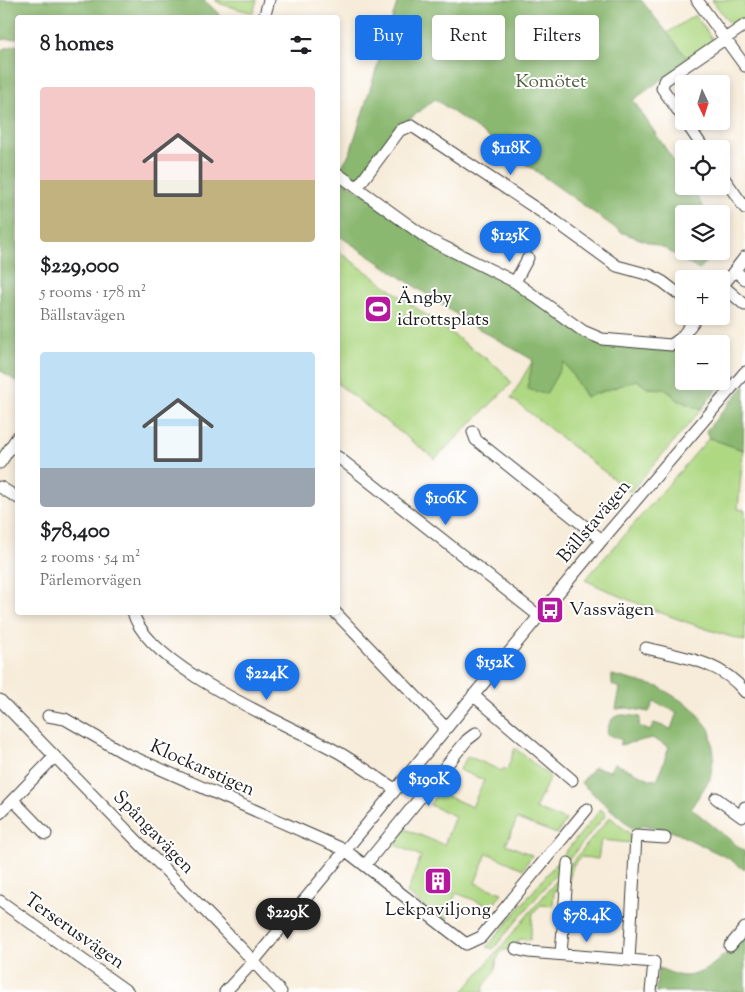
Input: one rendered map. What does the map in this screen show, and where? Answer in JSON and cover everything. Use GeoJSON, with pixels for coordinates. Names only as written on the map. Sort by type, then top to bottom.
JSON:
{"type":"FeatureCollection","features":[{"type":"Feature","properties":{"kind":"street"},"geometry":{"type":"LineString","coordinates":[[265,15],[269,0]]}},
{"type":"Feature","properties":{"kind":"street"},"geometry":{"type":"LineString","coordinates":[[697,0],[745,66]]}},
{"type":"Feature","properties":{"kind":"street"},"geometry":{"type":"LineString","coordinates":[[675,107],[662,88],[664,81],[745,25]]}},
{"type":"Feature","properties":{"kind":"street"},"geometry":{"type":"LineString","coordinates":[[357,188],[400,130],[412,126],[555,221],[617,266],[650,275],[675,292]]}},
{"type":"Feature","properties":{"kind":"street"},"geometry":{"type":"LineString","coordinates":[[340,175],[428,239],[515,282],[583,331],[602,339],[671,345],[680,339],[691,325]]}},
{"type":"Feature","properties":{"kind":"street"},"geometry":{"type":"LineString","coordinates":[[730,187],[745,208]]}},
{"type":"Feature","properties":{"kind":"street"},"geometry":{"type":"LineString","coordinates":[[730,277],[745,257]]}},
{"type":"Feature","properties":{"kind":"street"},"geometry":{"type":"LineString","coordinates":[[515,282],[528,258]]}},
{"type":"Feature","properties":{"kind":"street"},"geometry":{"type":"LineString","coordinates":[[735,271],[745,279]]}},
{"type":"Feature","properties":{"kind":"street"},"geometry":{"type":"LineString","coordinates":[[730,293],[745,305]]}},
{"type":"Feature","properties":{"kind":"street","name":"Bällstavägen"},"geometry":{"type":"LineString","coordinates":[[225,992],[253,962],[602,540],[745,372]]}},
{"type":"Feature","properties":{"kind":"street"},"geometry":{"type":"LineString","coordinates":[[473,432],[476,440],[602,540]]}},
{"type":"Feature","properties":{"kind":"street"},"geometry":{"type":"LineString","coordinates":[[0,463],[15,440]]}},
{"type":"Feature","properties":{"kind":"street"},"geometry":{"type":"LineString","coordinates":[[340,459],[539,616]]}},
{"type":"Feature","properties":{"kind":"street"},"geometry":{"type":"LineString","coordinates":[[0,487],[15,496]]}},
{"type":"Feature","properties":{"kind":"street"},"geometry":{"type":"LineString","coordinates":[[135,615],[148,641],[180,665],[223,693],[338,752],[395,789]]}},
{"type":"Feature","properties":{"kind":"street"},"geometry":{"type":"LineString","coordinates":[[338,615],[446,728]]}},
{"type":"Feature","properties":{"kind":"street"},"geometry":{"type":"LineString","coordinates":[[646,648],[708,664],[729,674],[745,692]]}},
{"type":"Feature","properties":{"kind":"street"},"geometry":{"type":"LineString","coordinates":[[473,695],[572,780]]}},
{"type":"Feature","properties":{"kind":"street","name":"Spångavägen"},"geometry":{"type":"LineString","coordinates":[[0,700],[280,992]]}},
{"type":"Feature","properties":{"kind":"street","name":"Klockarstigen"},"geometry":{"type":"LineString","coordinates":[[48,716],[65,719],[124,754],[345,850]]}},
{"type":"Feature","properties":{"kind":"street"},"geometry":{"type":"LineString","coordinates":[[366,864],[467,740],[476,733]]}},
{"type":"Feature","properties":{"kind":"street"},"geometry":{"type":"LineString","coordinates":[[0,812],[54,757]]}},
{"type":"Feature","properties":{"kind":"street"},"geometry":{"type":"LineString","coordinates":[[716,798],[742,818],[745,808]]}},
{"type":"Feature","properties":{"kind":"street"},"geometry":{"type":"LineString","coordinates":[[13,800],[46,834]]}},
{"type":"Feature","properties":{"kind":"street"},"geometry":{"type":"LineString","coordinates":[[345,850],[366,864],[466,944],[481,937],[587,809]]}},
{"type":"Feature","properties":{"kind":"street"},"geometry":{"type":"LineString","coordinates":[[629,960],[636,836],[665,838]]}},
{"type":"Feature","properties":{"kind":"street"},"geometry":{"type":"LineString","coordinates":[[561,954],[568,863]]}},
{"type":"Feature","properties":{"kind":"street","name":"Terserusvägen"},"geometry":{"type":"LineString","coordinates":[[0,901],[128,992]]}},
{"type":"Feature","properties":{"kind":"street"},"geometry":{"type":"LineString","coordinates":[[730,946],[745,928]]}},
{"type":"Feature","properties":{"kind":"street"},"geometry":{"type":"LineString","coordinates":[[516,949],[528,952],[654,962],[652,992]]}},
{"type":"Feature","properties":{"kind":"green space"},"geometry":{"type":"Polygon","coordinates":[[[0,0],[204,0],[219,14],[15,15],[15,38],[0,40],[0,0]]]}},
{"type":"Feature","properties":{"kind":"green space"},"geometry":{"type":"Polygon","coordinates":[[[215,0],[257,0],[253,13],[221,4],[215,0]]]}},
{"type":"Feature","properties":{"kind":"green space","name":"Komötet"},"geometry":{"type":"Polygon","coordinates":[[[398,0],[641,0],[689,60],[633,100],[675,163],[675,195],[696,195],[702,205],[675,205],[675,255],[664,248],[621,232],[435,99],[392,133],[356,183],[340,171],[350,153],[379,60],[422,60],[422,15],[393,15],[398,0]]]}},
{"type":"Feature","properties":{"kind":"green space"},"geometry":{"type":"Polygon","coordinates":[[[712,0],[745,0],[745,20],[733,28],[712,0]]]}},
{"type":"Feature","properties":{"kind":"green space"},"geometry":{"type":"Polygon","coordinates":[[[695,15],[713,40],[689,60],[667,33],[695,15]]]}},
{"type":"Feature","properties":{"kind":"green space"},"geometry":{"type":"Polygon","coordinates":[[[15,46],[15,381],[0,370],[0,50],[15,46]]]}},
{"type":"Feature","properties":{"kind":"green space"},"geometry":{"type":"Polygon","coordinates":[[[340,179],[512,283],[590,339],[675,347],[675,390],[716,390],[701,410],[678,400],[666,389],[647,388],[637,380],[586,397],[564,362],[546,394],[527,389],[533,360],[474,326],[340,236],[340,179]]]}},
{"type":"Feature","properties":{"kind":"green space","name":"Ängby idrottsplats"},"geometry":{"type":"Polygon","coordinates":[[[340,252],[499,368],[512,383],[435,459],[340,386],[340,252]]]}},
{"type":"Feature","properties":{"kind":"green space","name":"Komötet"},"geometry":{"type":"Polygon","coordinates":[[[683,260],[707,260],[699,270],[683,260]]]}},
{"type":"Feature","properties":{"kind":"green space"},"geometry":{"type":"Polygon","coordinates":[[[533,360],[564,361],[586,397],[637,380],[647,388],[666,389],[678,400],[701,410],[630,492],[511,398],[533,360]]]}},
{"type":"Feature","properties":{"kind":"green space"},"geometry":{"type":"Polygon","coordinates":[[[745,385],[743,450],[709,438],[706,431],[745,385]]]}},
{"type":"Feature","properties":{"kind":"green space"},"geometry":{"type":"Polygon","coordinates":[[[709,438],[743,450],[738,509],[745,510],[745,641],[664,614],[585,580],[709,438]]]}},
{"type":"Feature","properties":{"kind":"green space"},"geometry":{"type":"Polygon","coordinates":[[[612,675],[659,687],[693,708],[710,730],[714,754],[710,779],[691,808],[745,852],[745,870],[728,858],[674,832],[645,825],[634,830],[581,783],[594,767],[610,771],[614,763],[652,780],[658,778],[669,747],[652,738],[620,745],[622,740],[607,734],[611,721],[622,715],[640,717],[639,726],[650,731],[654,723],[671,729],[677,712],[654,702],[649,712],[627,708],[616,709],[620,688],[612,685],[612,675]]]}},
{"type":"Feature","properties":{"kind":"green space"},"geometry":{"type":"Polygon","coordinates":[[[515,748],[550,777],[535,809],[566,820],[557,834],[517,819],[506,844],[532,855],[523,869],[487,853],[475,883],[502,893],[492,907],[456,893],[445,923],[407,893],[421,856],[395,845],[405,829],[444,845],[455,816],[430,805],[438,792],[472,807],[484,780],[459,770],[468,756],[502,771],[504,768],[507,770],[515,748]]]}},
{"type":"Feature","properties":{"kind":"green space"},"geometry":{"type":"Polygon","coordinates":[[[601,809],[606,815],[493,949],[487,947],[601,809]]]}},
{"type":"Feature","properties":{"kind":"green space"},"geometry":{"type":"Polygon","coordinates":[[[610,817],[629,833],[632,843],[601,840],[598,859],[582,857],[573,865],[566,891],[554,890],[553,906],[541,905],[533,913],[530,940],[519,939],[516,949],[503,950],[497,959],[493,975],[484,986],[483,992],[463,992],[610,817]]]}},
{"type":"Feature","properties":{"kind":"green space"},"geometry":{"type":"Polygon","coordinates":[[[745,931],[745,992],[656,992],[658,968],[684,976],[702,972],[733,946],[745,931]]]}},
{"type":"Feature","properties":{"kind":"place","name":"Ängby idrottsplats"},"geometry":{"type":"Point","coordinates":[378,309]}},
{"type":"Feature","properties":{"kind":"place","name":"Vassvägen"},"geometry":{"type":"Point","coordinates":[550,610]}},
{"type":"Feature","properties":{"kind":"place","name":"Lekpaviljong"},"geometry":{"type":"Point","coordinates":[438,881]}}]}
